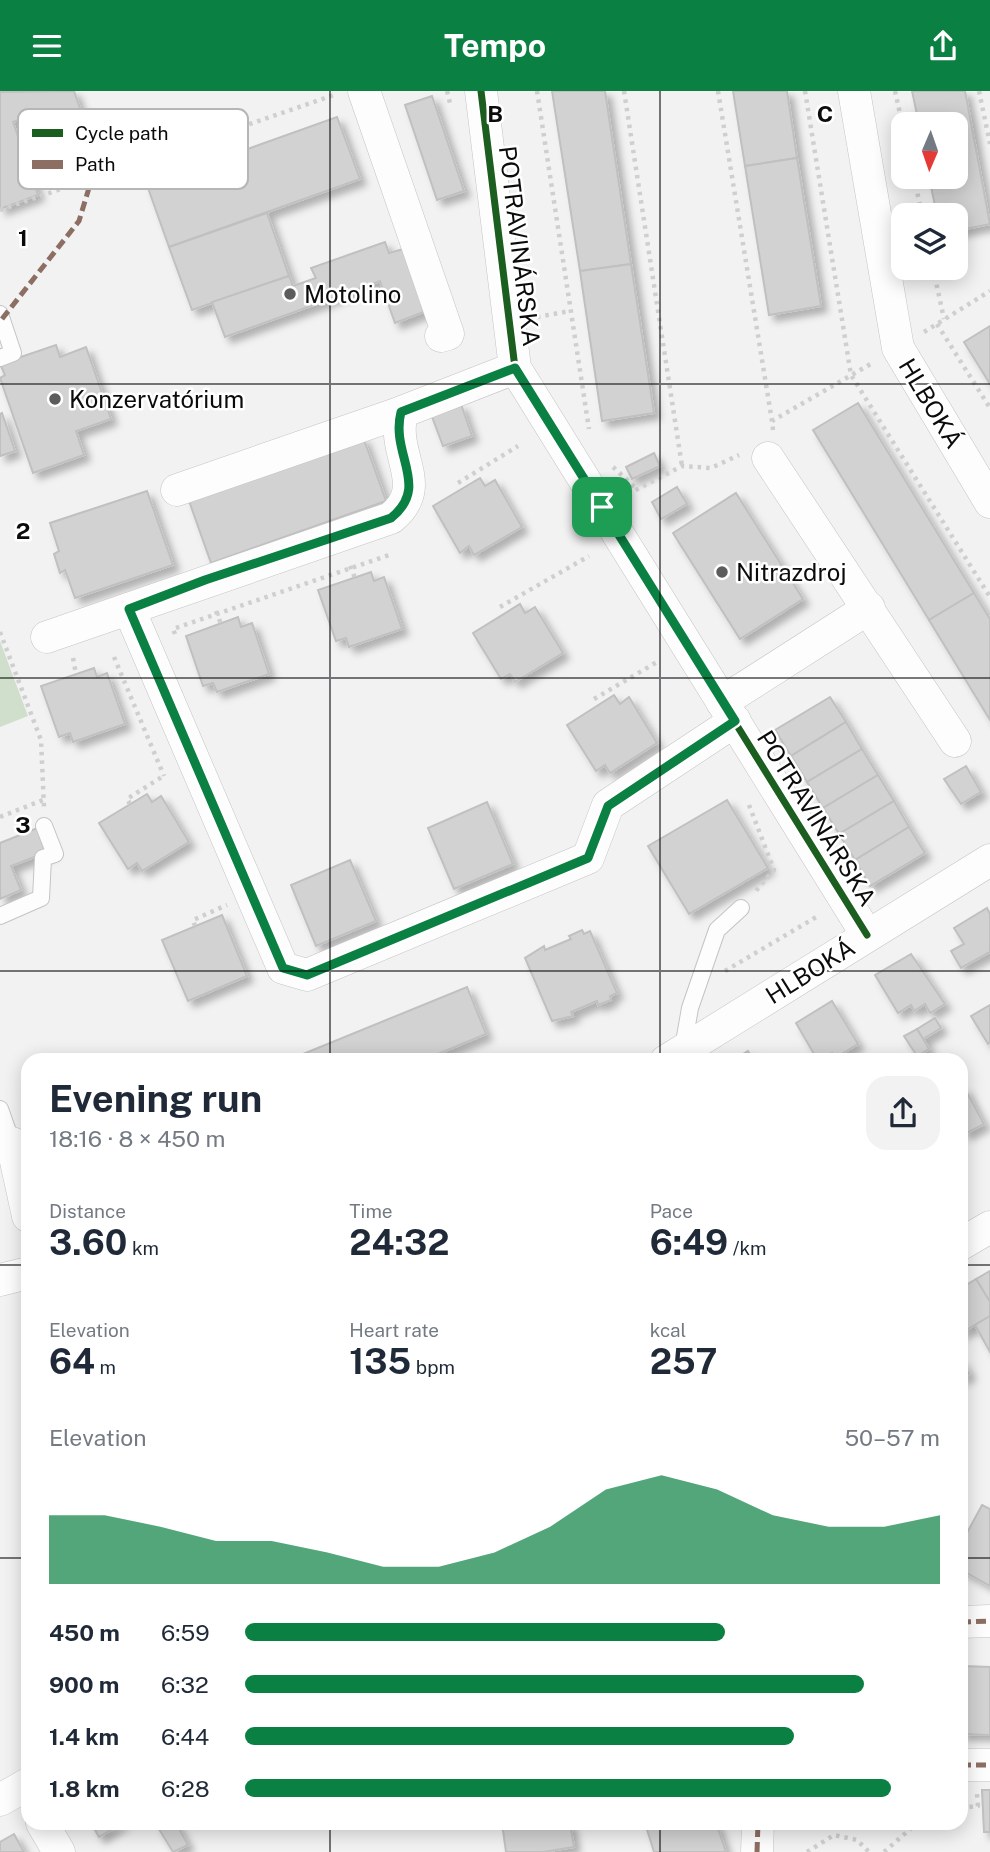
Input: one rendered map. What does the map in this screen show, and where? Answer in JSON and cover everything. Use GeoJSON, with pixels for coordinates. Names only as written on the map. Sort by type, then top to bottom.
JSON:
{"type":"FeatureCollection","features":[{"type":"Feature","properties":{"kind":"street"},"geometry":{"type":"LineString","coordinates":[[364,91],[448,334],[441,336]]}},
{"type":"Feature","properties":{"kind":"street","name":"POTRAVINÁRSKA"},"geometry":{"type":"LineString","coordinates":[[481,91],[515,368],[867,935]]}},
{"type":"Feature","properties":{"kind":"street","name":"HLBOKÁ"},"geometry":{"type":"LineString","coordinates":[[854,91],[898,348],[990,502]]}},
{"type":"Feature","properties":{"kind":"street"},"geometry":{"type":"LineString","coordinates":[[177,490],[401,412],[515,368]]}},
{"type":"Feature","properties":{"kind":"street"},"geometry":{"type":"LineString","coordinates":[[47,637],[205,580],[391,518],[401,510],[410,488],[398,439],[401,412]]}},
{"type":"Feature","properties":{"kind":"street"},"geometry":{"type":"LineString","coordinates":[[764,449],[955,741]]}},
{"type":"Feature","properties":{"kind":"street"},"geometry":{"type":"LineString","coordinates":[[729,712],[869,608]]}},
{"type":"Feature","properties":{"kind":"street","name":"POTRAVINÁRSKA"},"geometry":{"type":"LineString","coordinates":[[129,609],[283,968],[307,975],[588,858],[608,806],[729,712]]}},
{"type":"Feature","properties":{"kind":"street","name":"HLBOKÁ"},"geometry":{"type":"LineString","coordinates":[[679,1053],[990,860]]}},
{"type":"Feature","properties":{"kind":"street"},"geometry":{"type":"LineString","coordinates":[[6,1143],[21,1193]]}},
{"type":"Feature","properties":{"kind":"street"},"geometry":{"type":"LineString","coordinates":[[968,1240],[990,1227]]}},
{"type":"Feature","properties":{"kind":"street"},"geometry":{"type":"LineString","coordinates":[[0,1280],[21,1275]]}},
{"type":"Feature","properties":{"kind":"street"},"geometry":{"type":"LineString","coordinates":[[968,1622],[990,1621]]}},
{"type":"Feature","properties":{"kind":"street"},"geometry":{"type":"LineString","coordinates":[[968,1765],[990,1765]]}},
{"type":"Feature","properties":{"kind":"street"},"geometry":{"type":"LineString","coordinates":[[46,1830],[59,1852]]}},
{"type":"Feature","properties":{"kind":"street"},"geometry":{"type":"LineString","coordinates":[[757,1852],[758,1830]]}},
{"type":"Feature","properties":{"kind":"lane"},"geometry":{"type":"LineString","coordinates":[[0,314],[13,353],[0,358]]}},
{"type":"Feature","properties":{"kind":"lane"},"geometry":{"type":"LineString","coordinates":[[0,916],[41,898],[43,858],[55,854],[44,826]]}},
{"type":"Feature","properties":{"kind":"lane"},"geometry":{"type":"LineString","coordinates":[[675,1053],[717,930],[741,908]]}},
{"type":"Feature","properties":{"kind":"lane"},"geometry":{"type":"LineString","coordinates":[[0,1109],[6,1143]]}},
{"type":"Feature","properties":{"kind":"path"},"geometry":{"type":"LineString","coordinates":[[248,124],[344,91]]}},
{"type":"Feature","properties":{"kind":"path"},"geometry":{"type":"LineString","coordinates":[[537,91],[589,434]]}},
{"type":"Feature","properties":{"kind":"path"},"geometry":{"type":"LineString","coordinates":[[624,91],[682,466]]}},
{"type":"Feature","properties":{"kind":"path"},"geometry":{"type":"LineString","coordinates":[[602,507],[682,466],[711,468],[764,449],[772,421],[718,91]]}},
{"type":"Feature","properties":{"kind":"path"},"geometry":{"type":"LineString","coordinates":[[806,91],[851,375],[990,597]]}},
{"type":"Feature","properties":{"kind":"path"},"geometry":{"type":"LineString","coordinates":[[895,91],[900,112]]}},
{"type":"Feature","properties":{"kind":"path"},"geometry":{"type":"LineString","coordinates":[[979,91],[990,144]]}},
{"type":"Feature","properties":{"kind":"path"},"geometry":{"type":"LineString","coordinates":[[0,210],[61,189]]}},
{"type":"Feature","properties":{"kind":"path"},"geometry":{"type":"LineString","coordinates":[[936,280],[944,320]]}},
{"type":"Feature","properties":{"kind":"path"},"geometry":{"type":"LineString","coordinates":[[772,421],[990,291]]}},
{"type":"Feature","properties":{"kind":"path"},"geometry":{"type":"LineString","coordinates":[[937,324],[990,408]]}},
{"type":"Feature","properties":{"kind":"path"},"geometry":{"type":"LineString","coordinates":[[458,483],[518,446]]}},
{"type":"Feature","properties":{"kind":"path"},"geometry":{"type":"LineString","coordinates":[[610,464],[637,489]]}},
{"type":"Feature","properties":{"kind":"path"},"geometry":{"type":"LineString","coordinates":[[177,641],[173,629],[392,554]]}},
{"type":"Feature","properties":{"kind":"path"},"geometry":{"type":"LineString","coordinates":[[500,607],[589,556]]}},
{"type":"Feature","properties":{"kind":"path"},"geometry":{"type":"LineString","coordinates":[[0,632],[41,740],[44,826]]}},
{"type":"Feature","properties":{"kind":"path"},"geometry":{"type":"LineString","coordinates":[[114,657],[164,776]]}},
{"type":"Feature","properties":{"kind":"path"},"geometry":{"type":"LineString","coordinates":[[594,699],[657,662]]}},
{"type":"Feature","properties":{"kind":"path"},"geometry":{"type":"LineString","coordinates":[[130,804],[127,799],[192,759]]}},
{"type":"Feature","properties":{"kind":"path"},"geometry":{"type":"LineString","coordinates":[[741,908],[774,870],[745,792]]}},
{"type":"Feature","properties":{"kind":"path"},"geometry":{"type":"LineString","coordinates":[[0,817],[43,800]]}},
{"type":"Feature","properties":{"kind":"path"},"geometry":{"type":"LineString","coordinates":[[195,926],[193,920],[250,895]]}},
{"type":"Feature","properties":{"kind":"path"},"geometry":{"type":"LineString","coordinates":[[715,977],[818,916]]}},
{"type":"Feature","properties":{"kind":"path"},"geometry":{"type":"LineString","coordinates":[[884,1852],[909,1830]]}},
{"type":"Feature","properties":{"kind":"path"},"geometry":{"type":"LineString","coordinates":[[807,1852],[834,1835],[857,1840],[869,1852]]}},
{"type":"Feature","properties":{"kind":"green space"},"geometry":{"type":"Polygon","coordinates":[[[0,641],[28,716],[0,727],[0,641]]]}},
{"type":"Feature","properties":{"kind":"building"},"geometry":{"type":"Polygon","coordinates":[[[74,91],[80,109],[18,109],[18,120],[13,122],[18,137],[18,189],[36,189],[38,195],[0,209],[0,92],[74,91]]]}},
{"type":"Feature","properties":{"kind":"building"},"geometry":{"type":"Polygon","coordinates":[[[552,91],[605,91],[631,264],[580,271],[552,91]]]}},
{"type":"Feature","properties":{"kind":"building"},"geometry":{"type":"Polygon","coordinates":[[[733,91],[787,91],[797,158],[745,166],[733,91]]]}},
{"type":"Feature","properties":{"kind":"building"},"geometry":{"type":"Polygon","coordinates":[[[912,91],[965,91],[990,224],[968,229],[968,203],[934,203],[932,189],[968,189],[968,112],[916,112],[912,91]]]}},
{"type":"Feature","properties":{"kind":"building"},"geometry":{"type":"Polygon","coordinates":[[[432,96],[464,191],[437,200],[405,105],[432,96]]]}},
{"type":"Feature","properties":{"kind":"building"},"geometry":{"type":"Polygon","coordinates":[[[337,117],[360,179],[169,247],[148,189],[248,189],[248,149],[337,117]]]}},
{"type":"Feature","properties":{"kind":"building"},"geometry":{"type":"Polygon","coordinates":[[[797,158],[821,306],[769,315],[745,166],[797,158]]]}},
{"type":"Feature","properties":{"kind":"building"},"geometry":{"type":"Polygon","coordinates":[[[267,213],[289,276],[192,310],[169,247],[267,213]]]}},
{"type":"Feature","properties":{"kind":"building","name":"Motolino"},"geometry":{"type":"Polygon","coordinates":[[[385,242],[389,253],[407,248],[429,310],[395,323],[380,281],[225,337],[212,302],[289,276],[293,286],[316,278],[311,268],[385,242]]]}},
{"type":"Feature","properties":{"kind":"building"},"geometry":{"type":"Polygon","coordinates":[[[631,264],[654,413],[602,421],[580,271],[631,264]]]}},
{"type":"Feature","properties":{"kind":"building"},"geometry":{"type":"Polygon","coordinates":[[[990,326],[990,384],[964,342],[990,326]]]}},
{"type":"Feature","properties":{"kind":"building","name":"Konzervatórium"},"geometry":{"type":"Polygon","coordinates":[[[56,345],[60,357],[86,347],[111,419],[76,431],[84,455],[33,473],[0,378],[5,375],[0,364],[56,345]]]}},
{"type":"Feature","properties":{"kind":"building"},"geometry":{"type":"Polygon","coordinates":[[[858,403],[974,593],[929,620],[813,430],[858,403]]]}},
{"type":"Feature","properties":{"kind":"building"},"geometry":{"type":"Polygon","coordinates":[[[461,404],[472,436],[443,446],[431,414],[461,404]]]}},
{"type":"Feature","properties":{"kind":"building"},"geometry":{"type":"Polygon","coordinates":[[[2,413],[15,451],[0,456],[0,414],[2,413]]]}},
{"type":"Feature","properties":{"kind":"building"},"geometry":{"type":"Polygon","coordinates":[[[363,437],[386,501],[211,563],[188,498],[363,437]]]}},
{"type":"Feature","properties":{"kind":"building"},"geometry":{"type":"Polygon","coordinates":[[[654,453],[660,466],[632,479],[626,467],[654,453]]]}},
{"type":"Feature","properties":{"kind":"building"},"geometry":{"type":"Polygon","coordinates":[[[480,478],[485,486],[495,480],[522,527],[474,555],[469,546],[460,553],[433,506],[480,478]]]}},
{"type":"Feature","properties":{"kind":"building"},"geometry":{"type":"Polygon","coordinates":[[[677,487],[687,504],[661,519],[652,502],[677,487]]]}},
{"type":"Feature","properties":{"kind":"building"},"geometry":{"type":"Polygon","coordinates":[[[147,491],[173,565],[75,598],[65,570],[60,573],[54,554],[59,551],[50,523],[147,491]]]}},
{"type":"Feature","properties":{"kind":"building"},"geometry":{"type":"Polygon","coordinates":[[[736,493],[803,599],[740,639],[673,533],[736,493]]]}},
{"type":"Feature","properties":{"kind":"building"},"geometry":{"type":"Polygon","coordinates":[[[371,572],[374,581],[384,577],[402,629],[349,647],[346,638],[336,641],[318,590],[371,572]]]}},
{"type":"Feature","properties":{"kind":"building"},"geometry":{"type":"Polygon","coordinates":[[[974,593],[990,619],[990,720],[929,620],[974,593]]]}},
{"type":"Feature","properties":{"kind":"building"},"geometry":{"type":"Polygon","coordinates":[[[520,604],[525,613],[535,607],[563,653],[515,682],[510,674],[501,679],[473,633],[520,604]]]}},
{"type":"Feature","properties":{"kind":"building"},"geometry":{"type":"Polygon","coordinates":[[[238,617],[241,627],[252,623],[269,674],[217,692],[213,683],[203,686],[186,636],[238,617]]]}},
{"type":"Feature","properties":{"kind":"building"},"geometry":{"type":"Polygon","coordinates":[[[94,668],[97,677],[107,673],[125,724],[73,742],[70,733],[59,737],[41,686],[94,668]]]}},
{"type":"Feature","properties":{"kind":"building"},"geometry":{"type":"Polygon","coordinates":[[[614,695],[620,704],[629,697],[657,743],[610,773],[605,765],[596,771],[567,725],[614,695]]]}},
{"type":"Feature","properties":{"kind":"building"},"geometry":{"type":"Polygon","coordinates":[[[830,697],[846,722],[791,756],[775,730],[830,697]]]}},
{"type":"Feature","properties":{"kind":"building"},"geometry":{"type":"Polygon","coordinates":[[[846,722],[862,749],[807,782],[791,756],[846,722]]]}},
{"type":"Feature","properties":{"kind":"building"},"geometry":{"type":"Polygon","coordinates":[[[862,749],[878,775],[823,808],[807,782],[862,749]]]}},
{"type":"Feature","properties":{"kind":"building"},"geometry":{"type":"Polygon","coordinates":[[[966,766],[981,792],[961,804],[944,779],[966,766]]]}},
{"type":"Feature","properties":{"kind":"building"},"geometry":{"type":"Polygon","coordinates":[[[878,775],[894,801],[839,834],[823,808],[878,775]]]}},
{"type":"Feature","properties":{"kind":"building"},"geometry":{"type":"Polygon","coordinates":[[[147,794],[152,802],[161,796],[189,842],[142,871],[137,863],[128,869],[99,823],[147,794]]]}},
{"type":"Feature","properties":{"kind":"building"},"geometry":{"type":"Polygon","coordinates":[[[727,800],[768,868],[689,914],[648,846],[727,800]]]}},
{"type":"Feature","properties":{"kind":"building"},"geometry":{"type":"Polygon","coordinates":[[[894,801],[909,827],[855,860],[839,834],[894,801]]]}},
{"type":"Feature","properties":{"kind":"building"},"geometry":{"type":"Polygon","coordinates":[[[487,802],[513,864],[454,889],[428,828],[487,802]]]}},
{"type":"Feature","properties":{"kind":"building"},"geometry":{"type":"Polygon","coordinates":[[[40,827],[50,851],[11,866],[21,890],[0,899],[0,843],[40,827]]]}},
{"type":"Feature","properties":{"kind":"building"},"geometry":{"type":"Polygon","coordinates":[[[909,827],[925,853],[870,886],[855,860],[909,827]]]}},
{"type":"Feature","properties":{"kind":"building"},"geometry":{"type":"Polygon","coordinates":[[[350,860],[376,921],[316,946],[291,885],[350,860]]]}},
{"type":"Feature","properties":{"kind":"building"},"geometry":{"type":"Polygon","coordinates":[[[987,908],[990,914],[990,952],[961,968],[951,951],[964,944],[954,928],[987,908]]]}},
{"type":"Feature","properties":{"kind":"building"},"geometry":{"type":"Polygon","coordinates":[[[222,915],[247,976],[188,1001],[162,940],[222,915]]]}},
{"type":"Feature","properties":{"kind":"building"},"geometry":{"type":"Polygon","coordinates":[[[582,930],[584,934],[590,931],[617,993],[610,996],[611,1000],[598,1005],[597,1001],[571,1012],[573,1016],[552,1021],[525,958],[544,946],[545,950],[571,939],[569,936],[582,930]]]}},
{"type":"Feature","properties":{"kind":"building"},"geometry":{"type":"Polygon","coordinates":[[[911,954],[945,1004],[930,1013],[925,1004],[914,1011],[911,1005],[898,1013],[875,975],[911,954]]]}},
{"type":"Feature","properties":{"kind":"building"},"geometry":{"type":"Polygon","coordinates":[[[467,987],[486,1034],[440,1053],[306,1053],[467,987]]]}},
{"type":"Feature","properties":{"kind":"building"},"geometry":{"type":"Polygon","coordinates":[[[832,1001],[858,1044],[843,1053],[813,1053],[796,1023],[832,1001]]]}},
{"type":"Feature","properties":{"kind":"building"},"geometry":{"type":"Polygon","coordinates":[[[990,1005],[990,1042],[988,1044],[971,1016],[990,1005]]]}},
{"type":"Feature","properties":{"kind":"building"},"geometry":{"type":"Polygon","coordinates":[[[935,1018],[941,1028],[923,1039],[917,1029],[935,1018]]]}},
{"type":"Feature","properties":{"kind":"building"},"geometry":{"type":"Polygon","coordinates":[[[917,1029],[929,1049],[915,1053],[904,1036],[917,1029]]]}},
{"type":"Feature","properties":{"kind":"building"},"geometry":{"type":"Polygon","coordinates":[[[968,1094],[984,1124],[968,1132],[968,1094]]]}},
{"type":"Feature","properties":{"kind":"building"},"geometry":{"type":"Polygon","coordinates":[[[990,1271],[990,1302],[976,1279],[990,1271]]]}},
{"type":"Feature","properties":{"kind":"building"},"geometry":{"type":"Polygon","coordinates":[[[976,1279],[990,1302],[990,1316],[968,1329],[968,1284],[976,1279]]]}},
{"type":"Feature","properties":{"kind":"building"},"geometry":{"type":"Polygon","coordinates":[[[990,1316],[990,1352],[975,1325],[990,1316]]]}},
{"type":"Feature","properties":{"kind":"building"},"geometry":{"type":"Polygon","coordinates":[[[982,1505],[990,1509],[990,1586],[968,1574],[968,1531],[982,1505]]]}},
{"type":"Feature","properties":{"kind":"building"},"geometry":{"type":"Polygon","coordinates":[[[968,1666],[990,1667],[990,1735],[968,1734],[968,1666]]]}},
{"type":"Feature","properties":{"kind":"building"},"geometry":{"type":"Polygon","coordinates":[[[982,1790],[990,1790],[990,1832],[984,1832],[982,1790]]]}},
{"type":"Feature","properties":{"kind":"building"},"geometry":{"type":"Polygon","coordinates":[[[95,1830],[110,1830],[99,1837],[95,1830]]]}},
{"type":"Feature","properties":{"kind":"building"},"geometry":{"type":"Polygon","coordinates":[[[159,1830],[180,1830],[188,1845],[173,1852],[159,1830]]]}},
{"type":"Feature","properties":{"kind":"building"},"geometry":{"type":"Polygon","coordinates":[[[503,1830],[571,1830],[574,1847],[543,1852],[506,1852],[503,1830]]]}},
{"type":"Feature","properties":{"kind":"building"},"geometry":{"type":"Polygon","coordinates":[[[647,1830],[718,1830],[726,1852],[654,1852],[647,1830]]]}},
{"type":"Feature","properties":{"kind":"building"},"geometry":{"type":"Polygon","coordinates":[[[14,1834],[24,1852],[0,1852],[0,1842],[14,1834]]]}},
{"type":"Feature","properties":{"kind":"marked path"},"geometry":{"type":"LineString","coordinates":[[2,319],[79,221],[89,189]]}},
{"type":"Feature","properties":{"kind":"marked path"},"geometry":{"type":"LineString","coordinates":[[968,1622],[990,1621]]}},
{"type":"Feature","properties":{"kind":"marked path"},"geometry":{"type":"LineString","coordinates":[[968,1765],[990,1765]]}},
{"type":"Feature","properties":{"kind":"marked path"},"geometry":{"type":"LineString","coordinates":[[757,1852],[758,1830]]}},
{"type":"Feature","properties":{"kind":"cycle path"},"geometry":{"type":"LineString","coordinates":[[481,91],[515,368],[867,935]]}},
{"type":"Feature","properties":{"kind":"cycle path"},"geometry":{"type":"LineString","coordinates":[[129,609],[283,968],[307,975],[588,858],[608,805],[735,721]]}},
{"type":"Feature","properties":{"kind":"place","name":"Motolino"},"geometry":{"type":"Point","coordinates":[290,294]}},
{"type":"Feature","properties":{"kind":"place","name":"Konzervatórium"},"geometry":{"type":"Point","coordinates":[55,399]}},
{"type":"Feature","properties":{"kind":"place","name":"Nitrazdroj"},"geometry":{"type":"Point","coordinates":[722,572]}},
{"type":"Feature","properties":{"kind":"route"},"geometry":{"type":"LineString","coordinates":[[515,368],[602,507],[735,721],[608,806],[588,858],[307,975],[283,968],[129,609],[205,580],[391,518],[401,510],[410,488],[398,439],[401,412],[515,368]]}}]}
